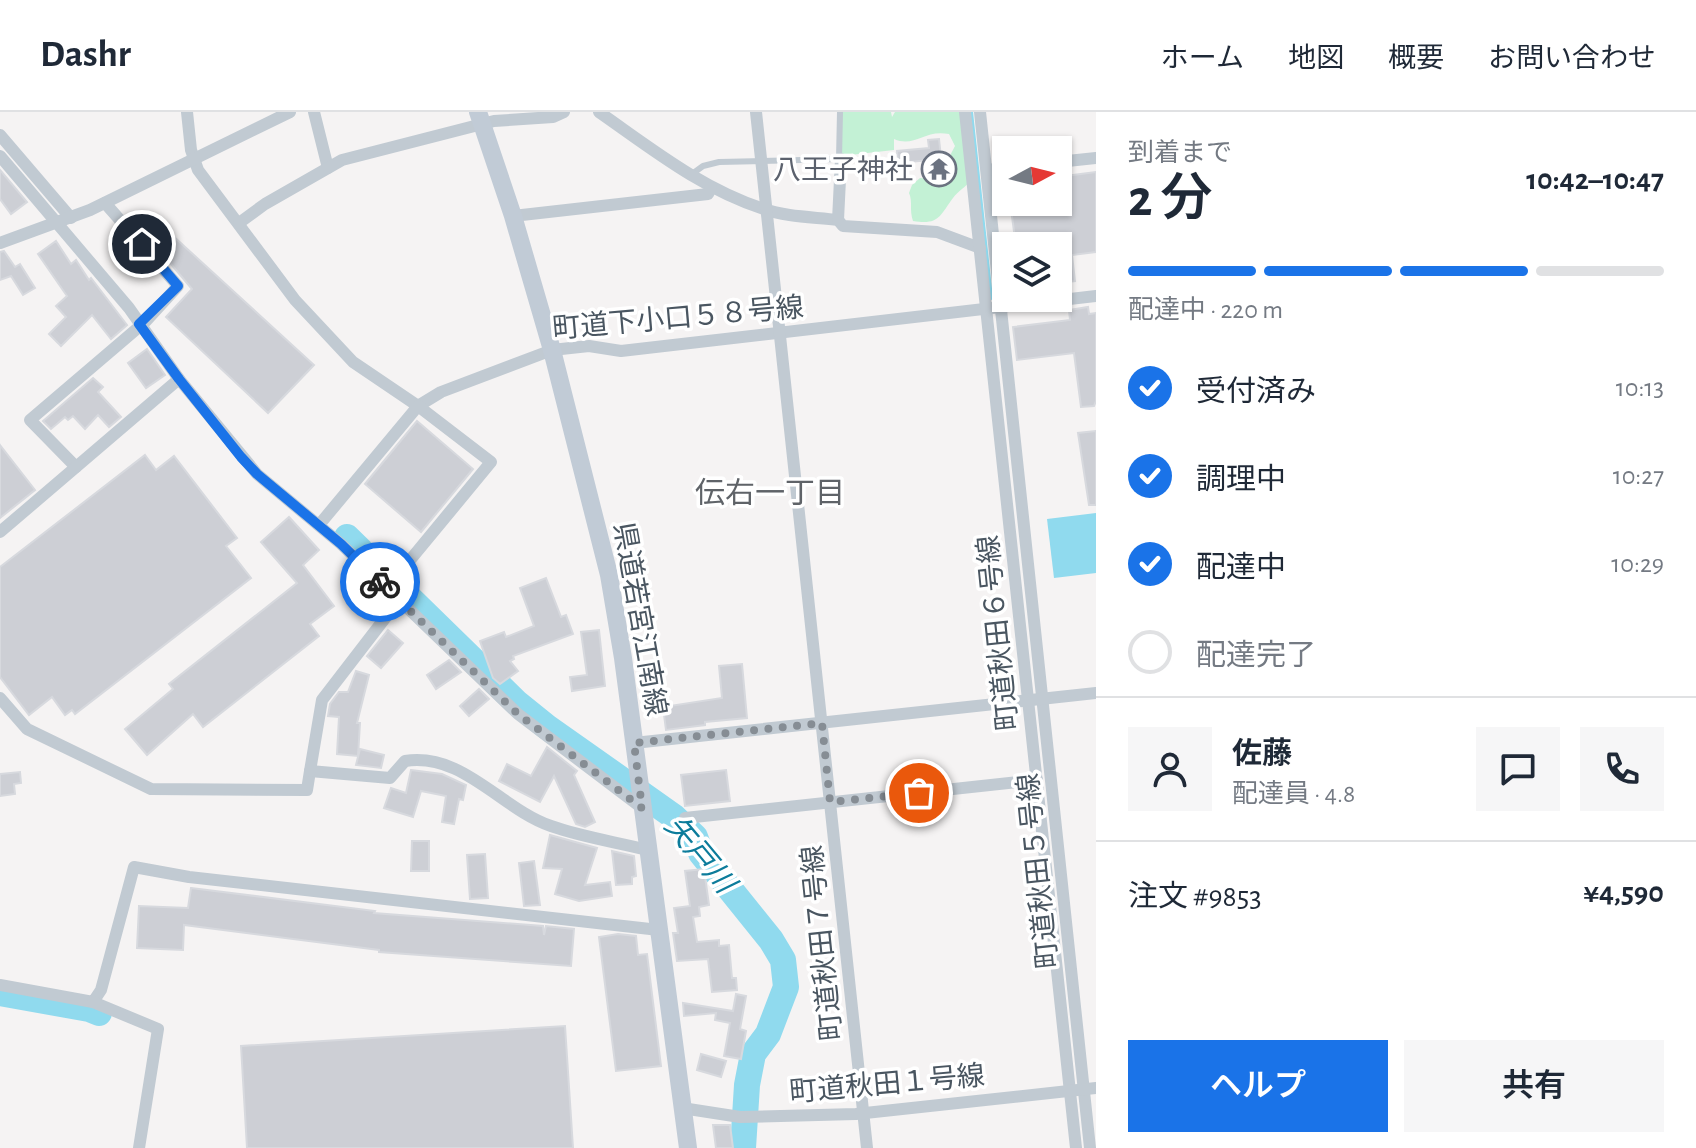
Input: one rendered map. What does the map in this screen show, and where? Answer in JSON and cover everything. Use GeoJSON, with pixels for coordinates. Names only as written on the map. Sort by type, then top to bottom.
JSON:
{"type":"FeatureCollection","features":[{"type":"Feature","properties":{"kind":"main road","name":"県道若宮江南線"},"geometry":{"type":"LineString","coordinates":[[480,118],[513,216],[552,350],[609,575],[688,1148]]}},
{"type":"Feature","properties":{"kind":"street"},"geometry":{"type":"LineString","coordinates":[[187,112],[198,170],[295,300],[353,362],[418,406],[491,462],[385,586]]}},
{"type":"Feature","properties":{"kind":"street"},"geometry":{"type":"LineString","coordinates":[[0,243],[58,224],[105,203],[290,112]]}},
{"type":"Feature","properties":{"kind":"street"},"geometry":{"type":"LineString","coordinates":[[314,112],[328,168]]}},
{"type":"Feature","properties":{"kind":"street"},"geometry":{"type":"LineString","coordinates":[[239,223],[265,204],[342,160],[480,118],[494,121],[553,117],[564,112]]}},
{"type":"Feature","properties":{"kind":"street","name":"町道秋田７号線"},"geometry":{"type":"LineString","coordinates":[[756,112],[867,1148]]}},
{"type":"Feature","properties":{"kind":"street","name":"町道秋田６号線"},"geometry":{"type":"LineString","coordinates":[[965,112],[1035,700],[1037,780],[1076,1148]]}},
{"type":"Feature","properties":{"kind":"street","name":"町道秋田５号線"},"geometry":{"type":"LineString","coordinates":[[980,112],[993,232]]}},
{"type":"Feature","properties":{"kind":"street"},"geometry":{"type":"LineString","coordinates":[[605,113],[711,188],[767,211],[838,220]]}},
{"type":"Feature","properties":{"kind":"street"},"geometry":{"type":"LineString","coordinates":[[0,135],[71,218]]}},
{"type":"Feature","properties":{"kind":"street"},"geometry":{"type":"LineString","coordinates":[[0,156],[139,324],[179,379],[257,474],[319,525],[518,714],[642,808]]}},
{"type":"Feature","properties":{"kind":"street"},"geometry":{"type":"LineString","coordinates":[[1072,161],[1096,158]]}},
{"type":"Feature","properties":{"kind":"street"},"geometry":{"type":"LineString","coordinates":[[840,159],[838,220],[843,226],[937,232],[980,248]]}},
{"type":"Feature","properties":{"kind":"street"},"geometry":{"type":"LineString","coordinates":[[987,170],[992,169]]}},
{"type":"Feature","properties":{"kind":"street"},"geometry":{"type":"LineString","coordinates":[[513,216],[708,194],[711,188]]}},
{"type":"Feature","properties":{"kind":"street"},"geometry":{"type":"LineString","coordinates":[[76,467],[30,420],[178,286],[105,203]]}},
{"type":"Feature","properties":{"kind":"street","name":"町道下小口５８号線"},"geometry":{"type":"LineString","coordinates":[[1072,299],[1096,296]]}},
{"type":"Feature","properties":{"kind":"street","name":"町道下小口５８号線"},"geometry":{"type":"LineString","coordinates":[[418,406],[431,396],[552,350],[591,346],[621,351],[992,308]]}},
{"type":"Feature","properties":{"kind":"street","name":"町道秋田５号線"},"geometry":{"type":"LineString","coordinates":[[1001,312],[1035,700],[1090,1089],[1090,1148]]}},
{"type":"Feature","properties":{"kind":"street"},"geometry":{"type":"LineString","coordinates":[[0,532],[179,379]]}},
{"type":"Feature","properties":{"kind":"street"},"geometry":{"type":"LineString","coordinates":[[319,525],[418,406]]}},
{"type":"Feature","properties":{"kind":"street"},"geometry":{"type":"LineString","coordinates":[[0,698],[27,729],[151,789],[307,790],[322,700],[399,600]]}},
{"type":"Feature","properties":{"kind":"street"},"geometry":{"type":"LineString","coordinates":[[634,744],[1096,693]]}},
{"type":"Feature","properties":{"kind":"street"},"geometry":{"type":"LineString","coordinates":[[310,771],[390,778],[405,761],[429,760],[477,779],[549,826],[648,850]]}},
{"type":"Feature","properties":{"kind":"street"},"geometry":{"type":"LineString","coordinates":[[685,818],[1037,780]]}},
{"type":"Feature","properties":{"kind":"street"},"geometry":{"type":"LineString","coordinates":[[99,1004],[134,867],[189,877],[659,930]]}},
{"type":"Feature","properties":{"kind":"street"},"geometry":{"type":"LineString","coordinates":[[0,985],[99,1004],[158,1029],[139,1148]]}},
{"type":"Feature","properties":{"kind":"street","name":"町道秋田１号線"},"geometry":{"type":"LineString","coordinates":[[682,1108],[740,1117],[863,1113],[1090,1089]]}},
{"type":"Feature","properties":{"kind":"lane"},"geometry":{"type":"LineString","coordinates":[[690,176],[714,162],[840,159],[840,112]]}},
{"type":"Feature","properties":{"kind":"green space"},"geometry":{"type":"Polygon","coordinates":[[[842,112],[891,112],[892,117],[895,112],[964,112],[972,127],[977,154],[971,180],[938,218],[928,222],[913,221],[909,193],[912,185],[920,178],[931,179],[937,169],[943,169],[955,146],[949,134],[933,134],[908,141],[894,139],[894,150],[841,156],[842,112]]]}},
{"type":"Feature","properties":{"kind":"water"},"geometry":{"type":"Polygon","coordinates":[[[1096,513],[1096,573],[1054,578],[1047,519],[1096,513]]]}},
{"type":"Feature","properties":{"kind":"building"},"geometry":{"type":"Polygon","coordinates":[[[939,139],[943,176],[933,177],[931,160],[898,163],[897,151],[929,148],[928,140],[939,139]]]}},
{"type":"Feature","properties":{"kind":"building"},"geometry":{"type":"Polygon","coordinates":[[[0,170],[27,202],[11,214],[0,199],[0,170]]]}},
{"type":"Feature","properties":{"kind":"building"},"geometry":{"type":"Polygon","coordinates":[[[1096,172],[1096,252],[1072,255],[1072,232],[1014,232],[1012,216],[1072,216],[1072,175],[1096,172]]]}},
{"type":"Feature","properties":{"kind":"building"},"geometry":{"type":"Polygon","coordinates":[[[172,235],[314,365],[268,413],[166,317],[192,289],[159,250],[172,235]]]}},
{"type":"Feature","properties":{"kind":"building"},"geometry":{"type":"Polygon","coordinates":[[[56,241],[71,264],[76,260],[127,325],[111,339],[92,315],[61,346],[49,334],[66,317],[56,306],[67,296],[38,254],[56,241]]]}},
{"type":"Feature","properties":{"kind":"building"},"geometry":{"type":"Polygon","coordinates":[[[4,251],[15,267],[20,264],[35,288],[23,295],[11,276],[0,280],[0,252],[4,251]]]}},
{"type":"Feature","properties":{"kind":"building"},"geometry":{"type":"Polygon","coordinates":[[[1088,307],[1089,314],[1096,313],[1094,406],[1081,407],[1074,353],[1017,360],[1013,327],[1070,320],[1072,310],[1088,307]]]}},
{"type":"Feature","properties":{"kind":"building"},"geometry":{"type":"Polygon","coordinates":[[[147,349],[165,375],[146,388],[128,363],[147,349]]]}},
{"type":"Feature","properties":{"kind":"building"},"geometry":{"type":"Polygon","coordinates":[[[93,378],[103,387],[98,392],[121,417],[109,427],[98,415],[85,429],[73,416],[68,420],[65,417],[51,429],[43,421],[93,378]]]}},
{"type":"Feature","properties":{"kind":"building"},"geometry":{"type":"Polygon","coordinates":[[[417,421],[473,469],[421,532],[365,484],[417,421]]]}},
{"type":"Feature","properties":{"kind":"building"},"geometry":{"type":"Polygon","coordinates":[[[1096,431],[1096,505],[1089,505],[1078,433],[1096,431]]]}},
{"type":"Feature","properties":{"kind":"building"},"geometry":{"type":"Polygon","coordinates":[[[0,445],[35,490],[0,518],[0,445]]]}},
{"type":"Feature","properties":{"kind":"building"},"geometry":{"type":"Polygon","coordinates":[[[145,455],[156,470],[174,456],[237,538],[226,546],[251,578],[75,714],[72,710],[65,715],[52,697],[29,715],[0,677],[0,567],[145,455]]]}},
{"type":"Feature","properties":{"kind":"building"},"geometry":{"type":"Polygon","coordinates":[[[289,517],[319,550],[303,565],[334,606],[310,624],[319,636],[203,727],[193,714],[147,755],[125,729],[173,689],[169,684],[297,583],[261,542],[289,517]]]}},
{"type":"Feature","properties":{"kind":"building"},"geometry":{"type":"Polygon","coordinates":[[[546,578],[561,617],[566,615],[573,634],[513,656],[514,659],[510,661],[518,671],[500,684],[493,678],[480,641],[504,632],[506,637],[534,626],[520,588],[546,578]]]}},
{"type":"Feature","properties":{"kind":"building"},"geometry":{"type":"Polygon","coordinates":[[[388,630],[403,643],[381,668],[367,656],[388,630]]]}},
{"type":"Feature","properties":{"kind":"building"},"geometry":{"type":"Polygon","coordinates":[[[599,630],[605,686],[572,691],[570,677],[587,675],[581,632],[599,630]]]}},
{"type":"Feature","properties":{"kind":"building"},"geometry":{"type":"Polygon","coordinates":[[[449,660],[461,672],[436,689],[427,675],[449,660]]]}},
{"type":"Feature","properties":{"kind":"building"},"geometry":{"type":"Polygon","coordinates":[[[742,664],[747,718],[666,730],[663,707],[722,698],[719,666],[742,664]]]}},
{"type":"Feature","properties":{"kind":"building"},"geometry":{"type":"Polygon","coordinates":[[[356,671],[369,675],[357,723],[360,723],[358,756],[337,754],[339,717],[328,716],[330,704],[339,692],[348,692],[356,671]]]}},
{"type":"Feature","properties":{"kind":"building"},"geometry":{"type":"Polygon","coordinates":[[[479,689],[489,699],[469,716],[460,706],[479,689]]]}},
{"type":"Feature","properties":{"kind":"building"},"geometry":{"type":"Polygon","coordinates":[[[547,747],[577,771],[574,775],[595,822],[585,827],[576,824],[554,776],[540,802],[499,781],[507,764],[531,776],[547,747]]]}},
{"type":"Feature","properties":{"kind":"building"},"geometry":{"type":"Polygon","coordinates":[[[360,749],[384,755],[381,768],[356,765],[360,749]]]}},
{"type":"Feature","properties":{"kind":"building"},"geometry":{"type":"Polygon","coordinates":[[[411,770],[442,774],[466,785],[463,800],[459,799],[454,824],[442,822],[446,796],[421,791],[413,817],[384,808],[391,788],[406,793],[411,770]]]}},
{"type":"Feature","properties":{"kind":"building"},"geometry":{"type":"Polygon","coordinates":[[[726,770],[730,801],[685,806],[681,775],[726,770]]]}},
{"type":"Feature","properties":{"kind":"building"},"geometry":{"type":"Polygon","coordinates":[[[20,772],[21,783],[14,784],[15,794],[0,796],[0,774],[20,772]]]}},
{"type":"Feature","properties":{"kind":"building"},"geometry":{"type":"Polygon","coordinates":[[[550,835],[597,848],[585,885],[610,882],[612,896],[579,901],[555,894],[562,869],[543,868],[550,835]]]}},
{"type":"Feature","properties":{"kind":"building"},"geometry":{"type":"Polygon","coordinates":[[[412,841],[429,841],[429,871],[411,871],[412,841]]]}},
{"type":"Feature","properties":{"kind":"building"},"geometry":{"type":"Polygon","coordinates":[[[612,851],[634,856],[636,876],[632,877],[632,884],[616,885],[612,851]]]}},
{"type":"Feature","properties":{"kind":"building"},"geometry":{"type":"Polygon","coordinates":[[[485,854],[488,898],[470,899],[467,855],[485,854]]]}},
{"type":"Feature","properties":{"kind":"building"},"geometry":{"type":"Polygon","coordinates":[[[534,861],[540,905],[524,906],[519,863],[534,861]]]}},
{"type":"Feature","properties":{"kind":"building"},"geometry":{"type":"Polygon","coordinates":[[[704,869],[709,905],[699,907],[700,916],[693,917],[697,942],[719,940],[719,946],[729,945],[732,978],[736,978],[737,990],[712,992],[708,959],[677,961],[673,933],[678,933],[674,908],[690,906],[685,871],[704,869]]]}},
{"type":"Feature","properties":{"kind":"building"},"geometry":{"type":"Polygon","coordinates":[[[191,888],[374,913],[543,926],[544,935],[546,926],[574,929],[571,966],[379,952],[184,925],[183,950],[137,948],[139,906],[188,908],[191,888]]]}},
{"type":"Feature","properties":{"kind":"building"},"geometry":{"type":"Polygon","coordinates":[[[618,934],[636,936],[638,955],[647,954],[661,1066],[616,1071],[599,937],[618,934]]]}},
{"type":"Feature","properties":{"kind":"building"},"geometry":{"type":"Polygon","coordinates":[[[736,994],[746,996],[740,1029],[746,1031],[741,1059],[724,1056],[730,1023],[715,1020],[716,1013],[684,1016],[683,1003],[733,1011],[736,994]]]}},
{"type":"Feature","properties":{"kind":"building"},"geometry":{"type":"Polygon","coordinates":[[[565,1026],[573,1148],[247,1148],[241,1046],[565,1026]]]}},
{"type":"Feature","properties":{"kind":"building"},"geometry":{"type":"Polygon","coordinates":[[[701,1054],[726,1061],[721,1077],[697,1070],[701,1054]]]}},
{"type":"Feature","properties":{"kind":"building"},"geometry":{"type":"Polygon","coordinates":[[[713,1125],[730,1125],[733,1148],[716,1148],[713,1125]]]}},
{"type":"Feature","properties":{"kind":"waterway"},"geometry":{"type":"LineString","coordinates":[[971,112],[991,298]]}},
{"type":"Feature","properties":{"kind":"waterway","name":"矢戸川"},"geometry":{"type":"LineString","coordinates":[[347,537],[516,702],[673,816],[695,837],[701,853],[771,940],[783,960],[786,987],[768,1034],[753,1054],[747,1085],[743,1148]]}},
{"type":"Feature","properties":{"kind":"waterway"},"geometry":{"type":"LineString","coordinates":[[0,993],[99,1013]]}},
{"type":"Feature","properties":{"kind":"way so far"},"geometry":{"type":"LineString","coordinates":[[380,582],[506,704],[642,808],[634,743],[822,723],[830,802],[919,793]]}},
{"type":"Feature","properties":{"kind":"place","name":"八王子神社"},"geometry":{"type":"Point","coordinates":[939,169]}},
{"type":"Feature","properties":{"kind":"district","name":"伝右一丁目"},"geometry":{"type":"Point","coordinates":[770,493]}},
{"type":"Feature","properties":{"kind":"route"},"geometry":{"type":"LineString","coordinates":[[142,244],[178,286],[146,321],[139,324],[241,457],[380,582]]}}]}
